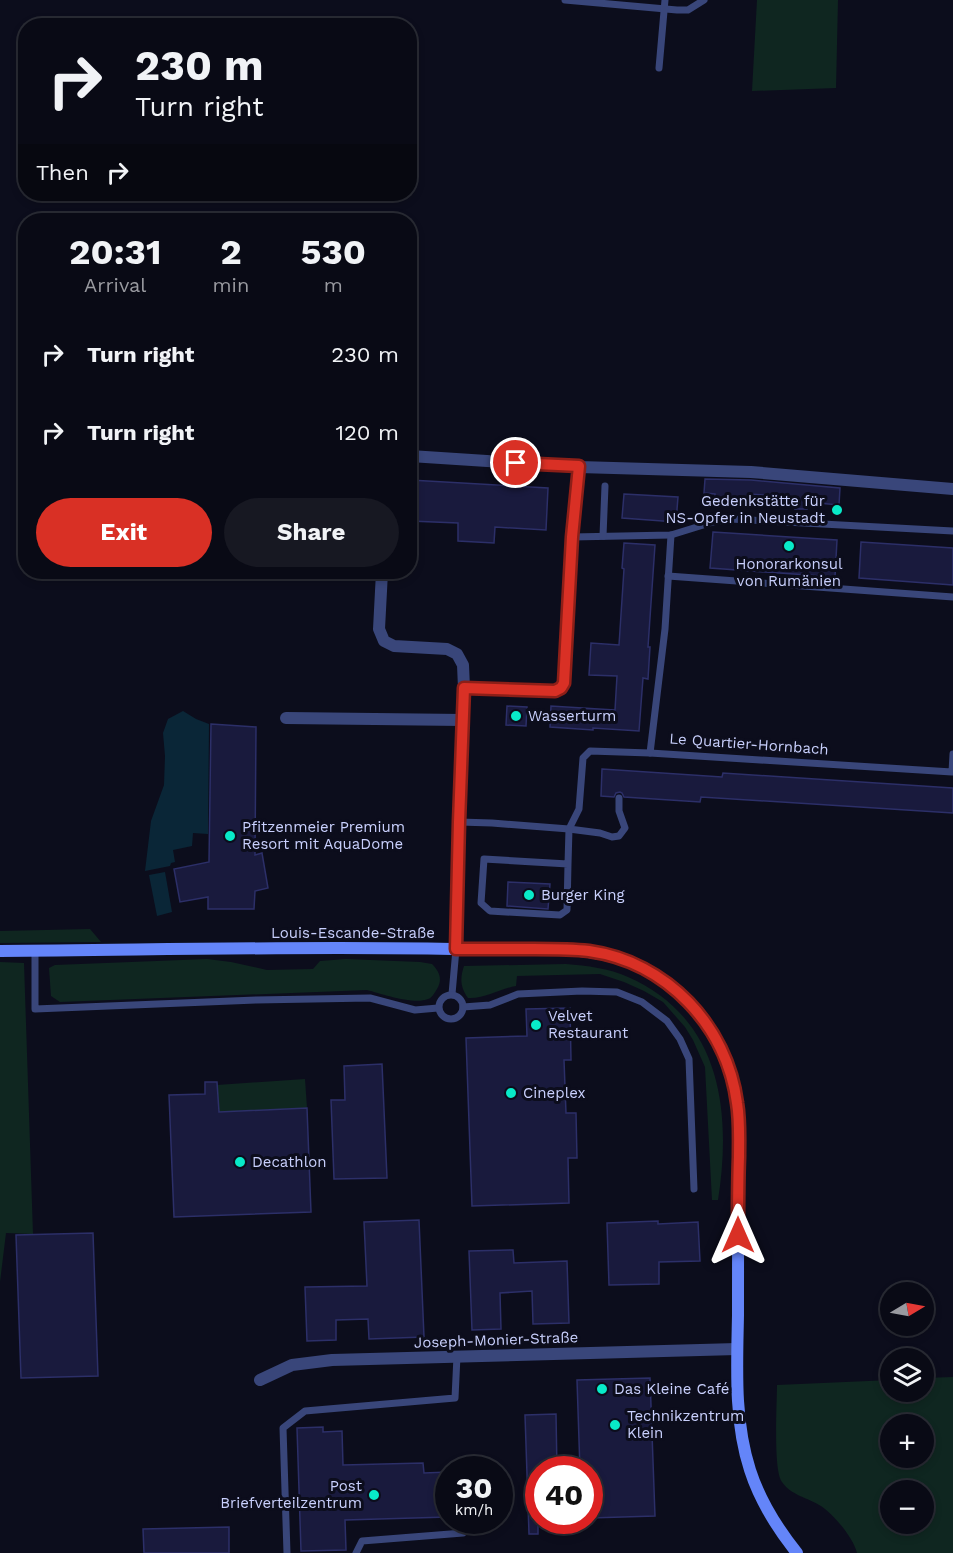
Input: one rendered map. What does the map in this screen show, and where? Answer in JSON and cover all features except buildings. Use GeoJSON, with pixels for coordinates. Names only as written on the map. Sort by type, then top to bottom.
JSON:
{"type":"FeatureCollection","features":[{"type":"Feature","properties":{"kind":"street"},"geometry":{"type":"LineString","coordinates":[[417,456],[579,466],[751,472],[953,489]]}},
{"type":"Feature","properties":{"kind":"street"},"geometry":{"type":"LineString","coordinates":[[382,579],[379,629],[384,641],[394,646],[447,649],[457,654],[463,665],[456,949]]}},
{"type":"Feature","properties":{"kind":"street"},"geometry":{"type":"LineString","coordinates":[[286,717],[463,720]]}},
{"type":"Feature","properties":{"kind":"street","name":"Louis-Escande-Straße"},"geometry":{"type":"LineString","coordinates":[[0,951],[367,947],[572,949],[607,955],[632,963],[656,975],[683,996],[706,1023],[727,1062],[735,1087],[739,1123],[737,1349],[742,1439],[756,1488],[776,1524],[797,1553]]}},
{"type":"Feature","properties":{"kind":"street","name":"Joseph-Monier-Straße"},"geometry":{"type":"LineString","coordinates":[[260,1380],[292,1365],[332,1360],[737,1349]]}},
{"type":"Feature","properties":{"kind":"lane"},"geometry":{"type":"LineString","coordinates":[[565,0],[688,10],[704,0]]}},
{"type":"Feature","properties":{"kind":"lane"},"geometry":{"type":"LineString","coordinates":[[659,68],[665,0]]}},
{"type":"Feature","properties":{"kind":"lane"},"geometry":{"type":"LineString","coordinates":[[464,688],[555,691],[564,683],[572,537],[579,466]]}},
{"type":"Feature","properties":{"kind":"lane"},"geometry":{"type":"LineString","coordinates":[[603,536],[605,486]]}},
{"type":"Feature","properties":{"kind":"lane"},"geometry":{"type":"LineString","coordinates":[[572,537],[671,535],[730,519],[953,531]]}},
{"type":"Feature","properties":{"kind":"lane","name":"Le Quartier-Hornbach"},"geometry":{"type":"LineString","coordinates":[[671,535],[665,629],[650,753],[952,772],[953,754]]}},
{"type":"Feature","properties":{"kind":"lane"},"geometry":{"type":"LineString","coordinates":[[668,576],[953,597]]}},
{"type":"Feature","properties":{"kind":"lane"},"geometry":{"type":"LineString","coordinates":[[568,864],[484,859],[481,903],[490,911],[502,912],[560,915],[567,909],[569,830],[579,809],[583,758],[590,751],[650,753]]}},
{"type":"Feature","properties":{"kind":"lane"},"geometry":{"type":"LineString","coordinates":[[459,822],[619,836],[626,828],[619,811],[619,798]]}},
{"type":"Feature","properties":{"kind":"lane"},"geometry":{"type":"LineString","coordinates":[[452,994],[456,949]]}},
{"type":"Feature","properties":{"kind":"lane"},"geometry":{"type":"LineString","coordinates":[[35,951],[35,1009],[246,1000],[370,998],[415,1010],[438,1008]]}},
{"type":"Feature","properties":{"kind":"lane"},"geometry":{"type":"LineString","coordinates":[[463,1007],[490,1005],[518,994],[582,992],[617,992],[642,1002],[667,1022],[680,1039],[689,1059],[694,1189]]}},
{"type":"Feature","properties":{"kind":"lane"},"geometry":{"type":"LineString","coordinates":[[452,994],[459,997],[463,1007],[461,1014],[452,1019],[444,1017],[438,1008],[443,997],[452,994]]}},
{"type":"Feature","properties":{"kind":"lane"},"geometry":{"type":"LineString","coordinates":[[286,1553],[283,1428],[305,1411],[455,1398],[458,1356]]}},
{"type":"Feature","properties":{"kind":"lane"},"geometry":{"type":"LineString","coordinates":[[356,1553],[362,1541],[450,1534]]}},
{"type":"Feature","properties":{"kind":"green space"},"geometry":{"type":"Polygon","coordinates":[[[757,0],[838,0],[836,88],[752,91],[757,0]]]}},
{"type":"Feature","properties":{"kind":"green space"},"geometry":{"type":"Polygon","coordinates":[[[90,929],[101,942],[0,943],[0,931],[90,929]]]}},
{"type":"Feature","properties":{"kind":"green space"},"geometry":{"type":"Polygon","coordinates":[[[207,959],[267,970],[313,969],[320,961],[346,959],[420,962],[432,964],[438,972],[440,982],[432,996],[415,1001],[367,990],[60,1002],[51,996],[49,968],[55,965],[207,959]]]}},
{"type":"Feature","properties":{"kind":"green space"},"geometry":{"type":"Polygon","coordinates":[[[0,962],[24,963],[33,1234],[6,1233],[0,1282],[0,962]]]}},
{"type":"Feature","properties":{"kind":"green space"},"geometry":{"type":"Polygon","coordinates":[[[566,964],[613,971],[628,977],[659,995],[683,1017],[701,1042],[713,1070],[720,1101],[723,1133],[718,1200],[712,1200],[705,1067],[685,1027],[663,1002],[624,982],[600,974],[517,976],[516,986],[474,998],[468,998],[462,986],[464,966],[566,964]]]}},
{"type":"Feature","properties":{"kind":"green space"},"geometry":{"type":"Polygon","coordinates":[[[305,1079],[307,1108],[219,1112],[217,1085],[305,1079]]]}},
{"type":"Feature","properties":{"kind":"green space"},"geometry":{"type":"Polygon","coordinates":[[[953,1377],[953,1553],[857,1553],[847,1533],[832,1515],[821,1506],[786,1487],[779,1475],[777,1464],[777,1385],[880,1380],[880,1402],[934,1402],[934,1378],[953,1377]]]}},
{"type":"Feature","properties":{"kind":"water"},"geometry":{"type":"Polygon","coordinates":[[[183,711],[209,724],[208,834],[193,833],[192,846],[173,850],[175,862],[170,866],[145,871],[151,821],[164,785],[163,733],[168,719],[183,711]]]}},
{"type":"Feature","properties":{"kind":"water"},"geometry":{"type":"Polygon","coordinates":[[[165,872],[172,912],[157,916],[149,875],[165,872]]]}},
{"type":"Feature","properties":{"kind":"place","name":"Gedenkstätte für NS-Opfer in Neustadt"},"geometry":{"type":"Point","coordinates":[837,510]}},
{"type":"Feature","properties":{"kind":"place","name":"Honorarkonsul von Rumänien"},"geometry":{"type":"Point","coordinates":[789,546]}},
{"type":"Feature","properties":{"kind":"place","name":"Wasserturm"},"geometry":{"type":"Point","coordinates":[516,716]}},
{"type":"Feature","properties":{"kind":"place","name":"Pfitzenmeier Premium Resort mit AquaDome"},"geometry":{"type":"Point","coordinates":[230,836]}},
{"type":"Feature","properties":{"kind":"place","name":"Burger King"},"geometry":{"type":"Point","coordinates":[529,895]}},
{"type":"Feature","properties":{"kind":"place","name":"Velvet Restaurant"},"geometry":{"type":"Point","coordinates":[536,1025]}},
{"type":"Feature","properties":{"kind":"place","name":"Cineplex"},"geometry":{"type":"Point","coordinates":[511,1093]}},
{"type":"Feature","properties":{"kind":"place","name":"Decathlon"},"geometry":{"type":"Point","coordinates":[240,1162]}},
{"type":"Feature","properties":{"kind":"place","name":"Das Kleine Café"},"geometry":{"type":"Point","coordinates":[602,1389]}},
{"type":"Feature","properties":{"kind":"place","name":"Technikzentrum Klein"},"geometry":{"type":"Point","coordinates":[615,1425]}},
{"type":"Feature","properties":{"kind":"place","name":"Post Briefverteilzentrum"},"geometry":{"type":"Point","coordinates":[374,1495]}},
{"type":"Feature","properties":{"kind":"route"},"geometry":{"type":"LineString","coordinates":[[516,463],[579,466],[572,537],[564,683],[555,691],[464,688],[456,949],[572,949],[607,955],[656,975],[696,1009],[724,1054],[735,1087],[739,1123],[738,1235]]}}]}
